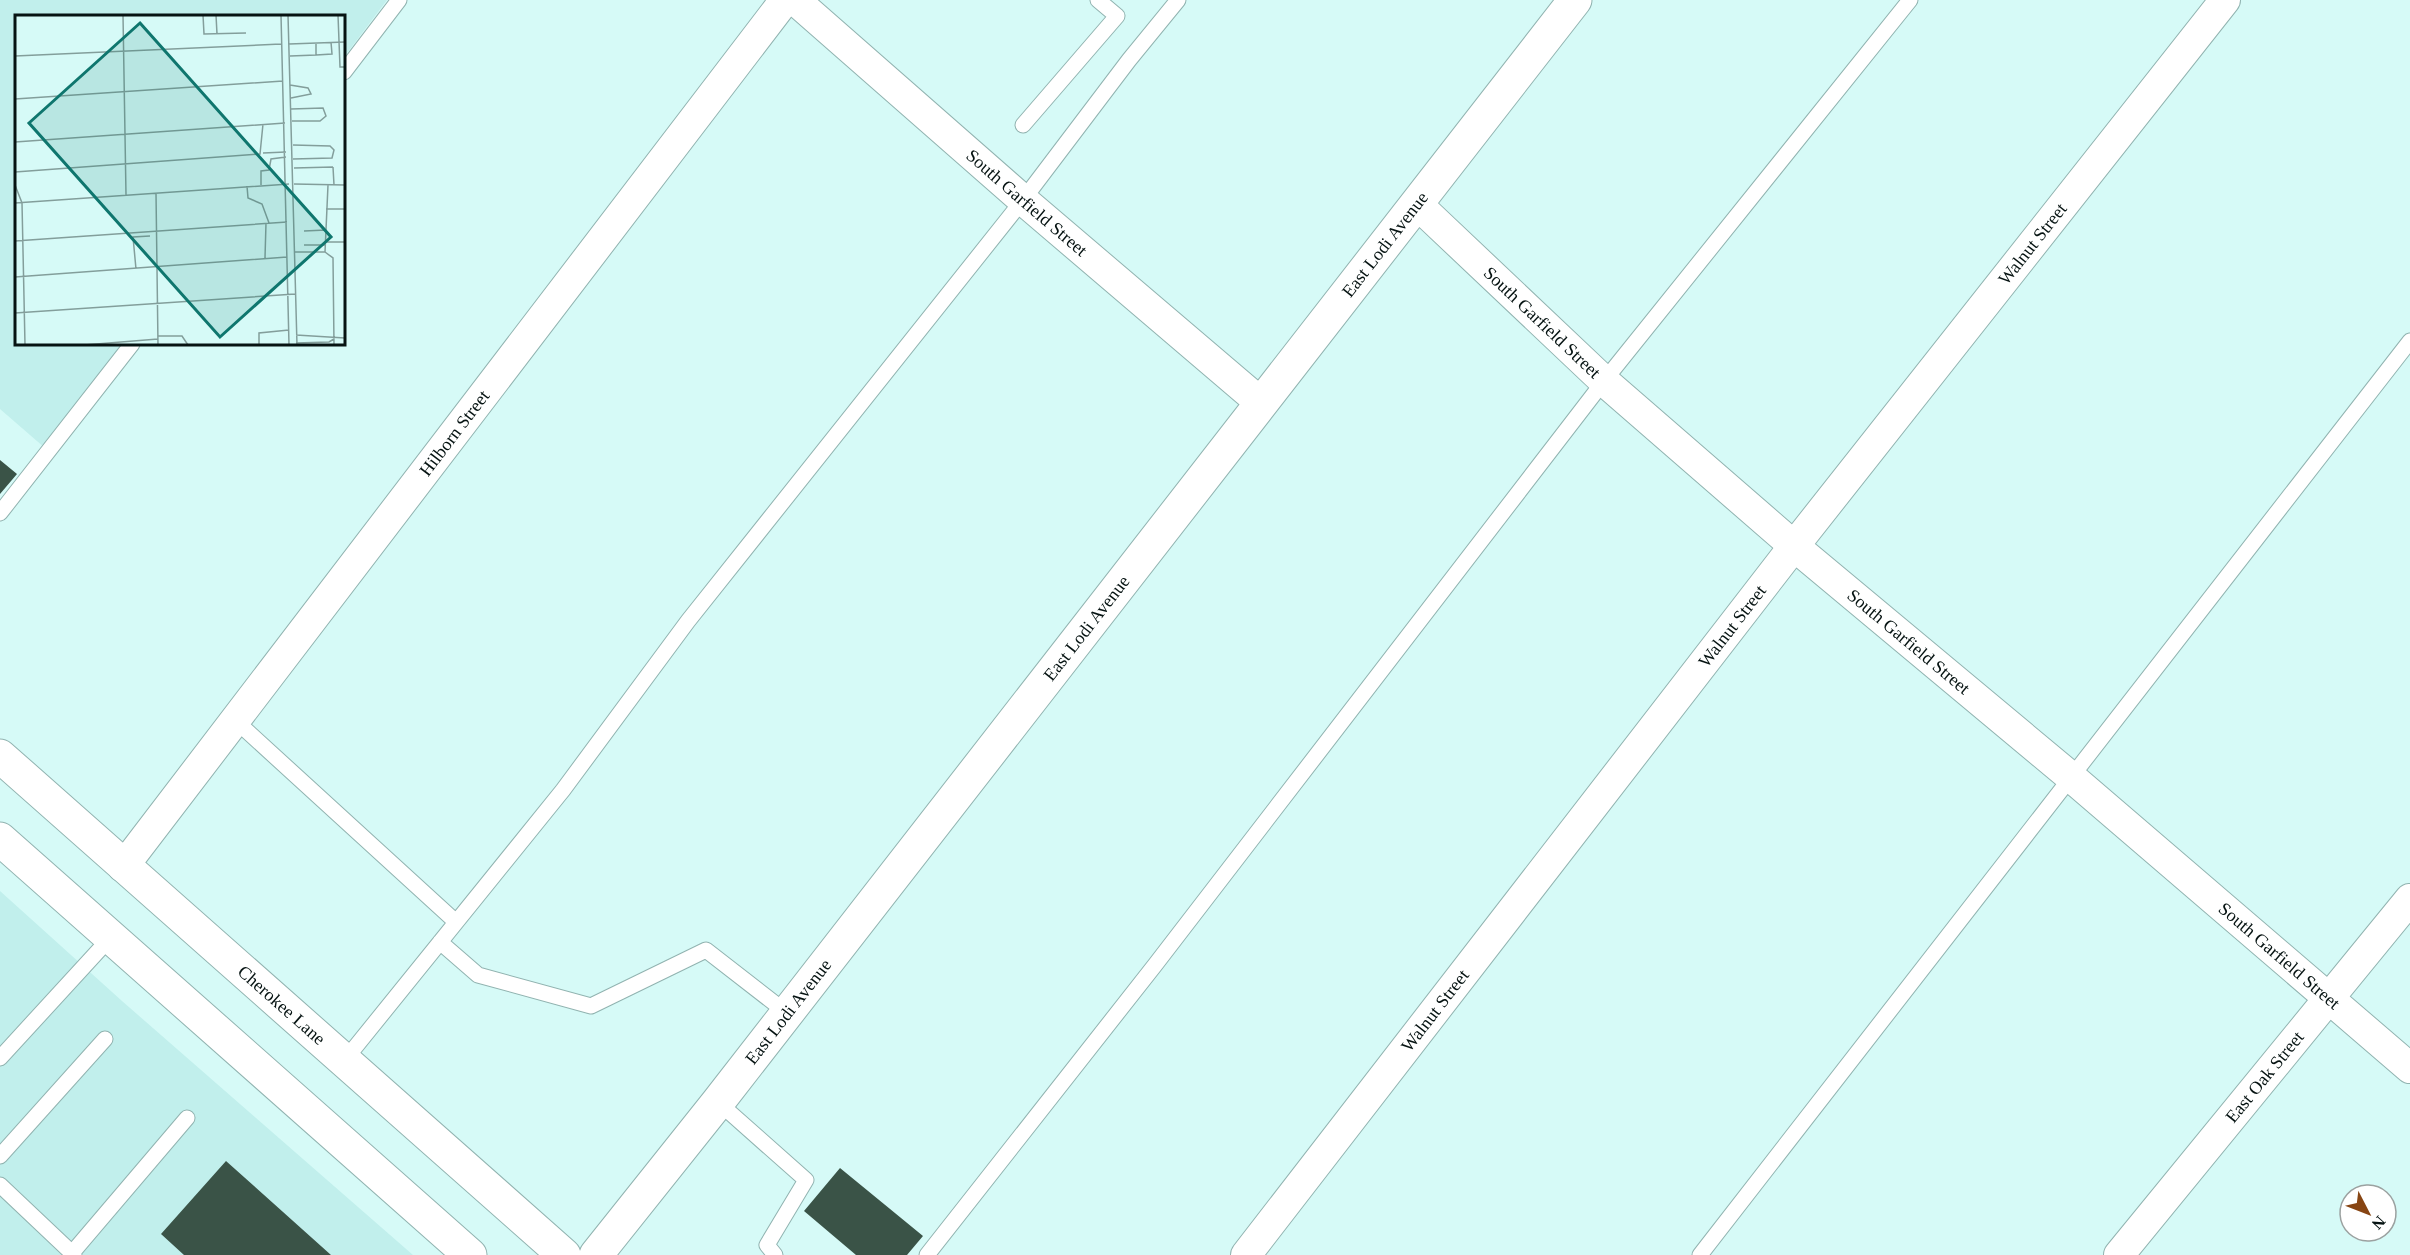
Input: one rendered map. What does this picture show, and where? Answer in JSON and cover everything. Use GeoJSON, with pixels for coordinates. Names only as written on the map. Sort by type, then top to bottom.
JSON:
{"type":"FeatureCollection","features":[{"type":"Feature","properties":{"kind":"main road","name":"East Lodi Avenue"},"geometry":{"type":"LineString","coordinates":[[596,1255],[1418,205],[1575,0]]}},
{"type":"Feature","properties":{"kind":"main road","name":"Cherokee Lane"},"geometry":{"type":"LineString","coordinates":[[0,756],[564,1255]]}},
{"type":"Feature","properties":{"kind":"main road"},"geometry":{"type":"LineString","coordinates":[[0,839],[470,1255]]}},
{"type":"Feature","properties":{"kind":"street","name":"Hilborn Street"},"geometry":{"type":"LineString","coordinates":[[123,867],[785,0]]}},
{"type":"Feature","properties":{"kind":"street","name":"South Garfield Street"},"geometry":{"type":"LineString","coordinates":[[795,0],[1023,200],[1261,403]]}},
{"type":"Feature","properties":{"kind":"street","name":"Walnut Street"},"geometry":{"type":"LineString","coordinates":[[1246,1255],[1794,546],[2224,0]]}},
{"type":"Feature","properties":{"kind":"street","name":"South Garfield Street"},"geometry":{"type":"LineString","coordinates":[[1418,205],[1604,381],[1794,546],[2071,777],[2410,1068]]}},
{"type":"Feature","properties":{"kind":"street","name":"East Oak Street"},"geometry":{"type":"LineString","coordinates":[[2119,1255],[2410,899]]}},
{"type":"Feature","properties":{"kind":"lane"},"geometry":{"type":"LineString","coordinates":[[345,71],[399,0]]}},
{"type":"Feature","properties":{"kind":"lane"},"geometry":{"type":"LineString","coordinates":[[1023,125],[1117,16],[1098,0]]}},
{"type":"Feature","properties":{"kind":"lane"},"geometry":{"type":"LineString","coordinates":[[344,1061],[563,790],[688,621],[1023,200],[1129,60],[1178,0]]}},
{"type":"Feature","properties":{"kind":"lane"},"geometry":{"type":"LineString","coordinates":[[927,1255],[1170,947],[1604,381],[1910,0]]}},
{"type":"Feature","properties":{"kind":"lane"},"geometry":{"type":"LineString","coordinates":[[1700,1255],[2410,341]]}},
{"type":"Feature","properties":{"kind":"lane"},"geometry":{"type":"LineString","coordinates":[[0,513],[131,345]]}},
{"type":"Feature","properties":{"kind":"lane"},"geometry":{"type":"LineString","coordinates":[[236,721],[456,922]]}},
{"type":"Feature","properties":{"kind":"lane"},"geometry":{"type":"LineString","coordinates":[[0,1058],[111,937]]}},
{"type":"Feature","properties":{"kind":"lane"},"geometry":{"type":"LineString","coordinates":[[440,942],[478,975],[591,1006],[706,950],[787,1013]]}},
{"type":"Feature","properties":{"kind":"lane"},"geometry":{"type":"LineString","coordinates":[[0,1156],[105,1039]]}},
{"type":"Feature","properties":{"kind":"lane"},"geometry":{"type":"LineString","coordinates":[[718,1102],[806,1180],[767,1245],[775,1255]]}},
{"type":"Feature","properties":{"kind":"lane"},"geometry":{"type":"LineString","coordinates":[[1,1187],[73,1254],[187,1118]]}},
{"type":"Feature","properties":{"kind":"shaded area"},"geometry":{"type":"Polygon","coordinates":[[[0,0],[387,0],[345,56],[345,15],[15,15],[15,345],[124,345],[45,448],[0,409],[0,0]]]}},
{"type":"Feature","properties":{"kind":"shaded area"},"geometry":{"type":"Polygon","coordinates":[[[0,891],[122,1001],[413,1255],[0,1255],[0,891]]]}},
{"type":"Feature","properties":{"kind":"building"},"geometry":{"type":"Polygon","coordinates":[[[0,460],[17,474],[0,494],[0,460]]]}},
{"type":"Feature","properties":{"kind":"building"},"geometry":{"type":"Polygon","coordinates":[[[226,1161],[331,1255],[184,1255],[161,1234],[226,1161]]]}},
{"type":"Feature","properties":{"kind":"building"},"geometry":{"type":"Polygon","coordinates":[[[840,1168],[923,1236],[907,1255],[856,1255],[804,1211],[840,1168]]]}}]}
